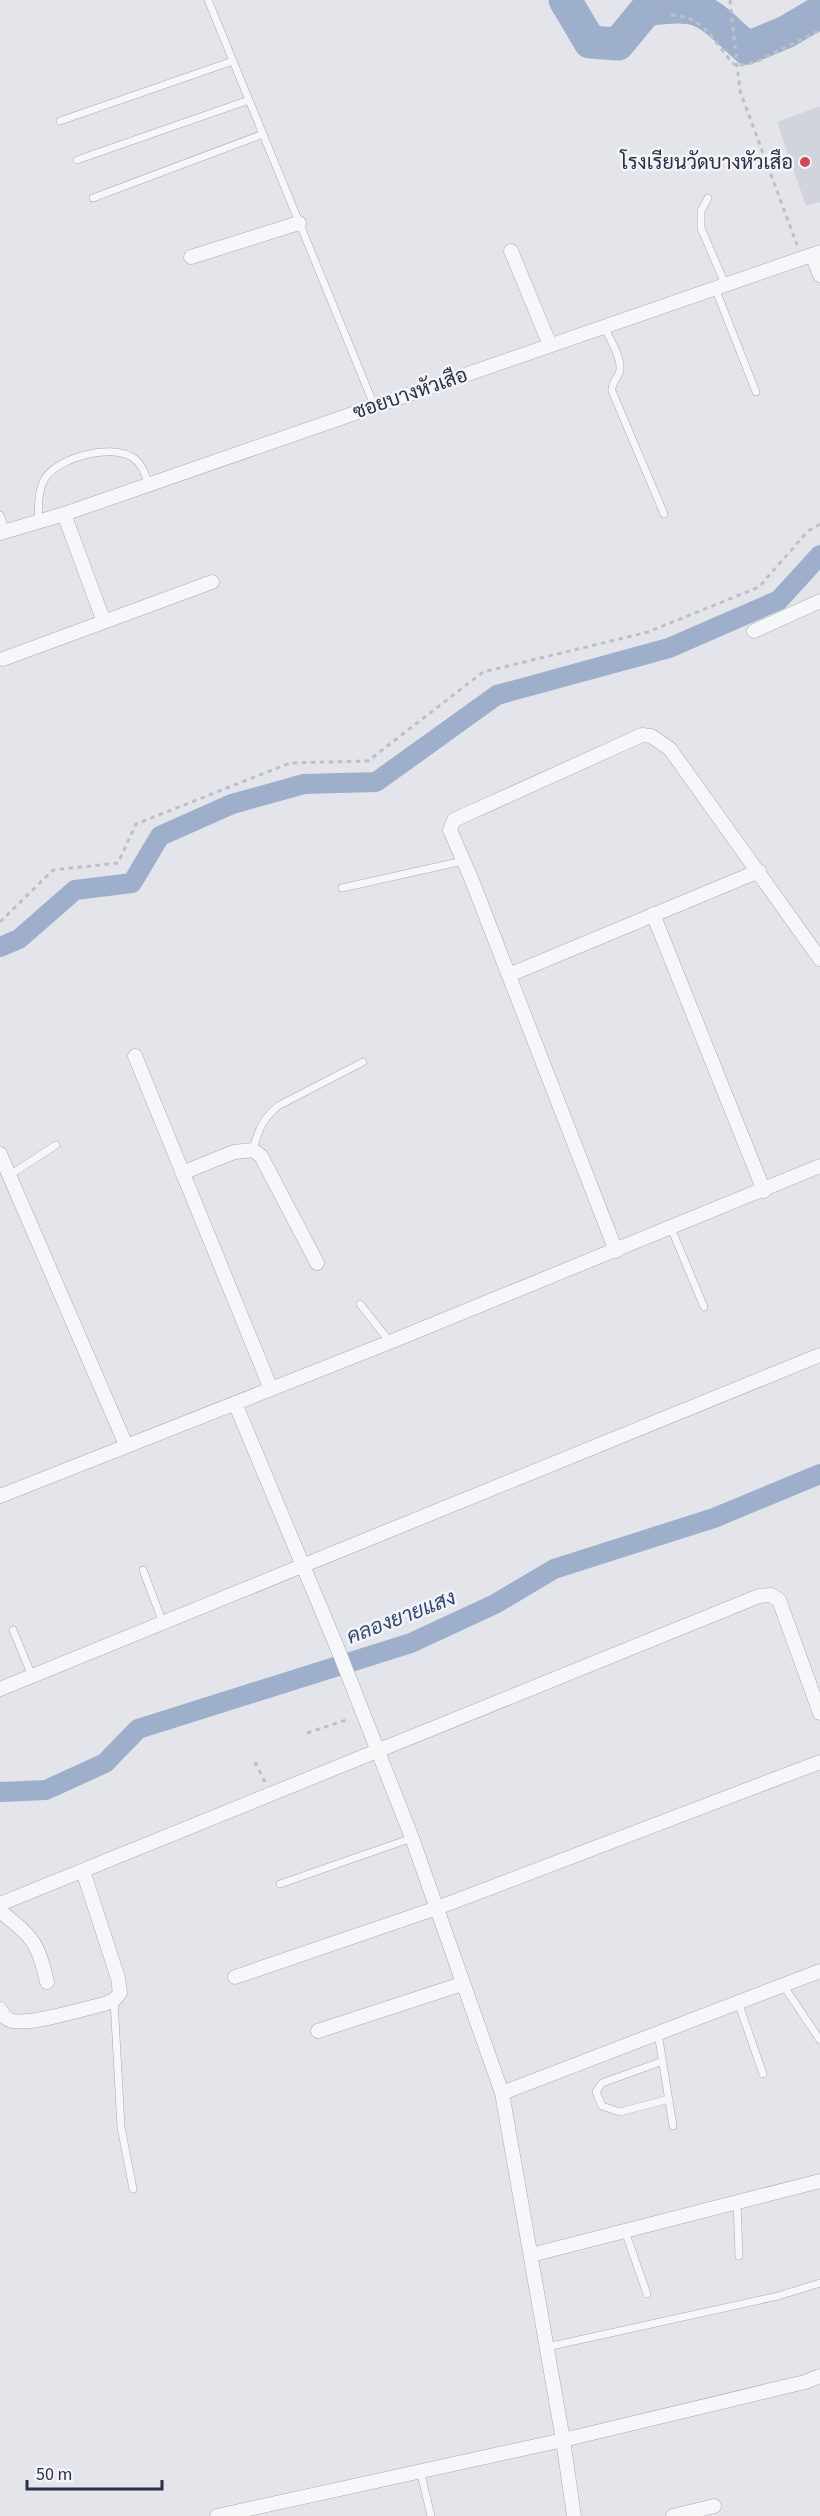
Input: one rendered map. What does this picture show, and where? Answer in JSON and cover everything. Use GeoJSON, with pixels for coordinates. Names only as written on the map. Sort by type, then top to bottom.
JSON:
{"type":"FeatureCollection","features":[{"type":"Feature","properties":{"kind":"street"},"geometry":{"type":"LineString","coordinates":[[191,257],[299,223]]}},
{"type":"Feature","properties":{"kind":"street"},"geometry":{"type":"LineString","coordinates":[[511,251],[550,345]]}},
{"type":"Feature","properties":{"kind":"street"},"geometry":{"type":"LineString","coordinates":[[811,255],[820,275]]}},
{"type":"Feature","properties":{"kind":"street","name":"ซอยบางหัวเสือ"},"geometry":{"type":"LineString","coordinates":[[3,532],[64,514],[811,255]]}},
{"type":"Feature","properties":{"kind":"street"},"geometry":{"type":"LineString","coordinates":[[64,514],[104,622]]}},
{"type":"Feature","properties":{"kind":"street"},"geometry":{"type":"LineString","coordinates":[[3,659],[212,582]]}},
{"type":"Feature","properties":{"kind":"street"},"geometry":{"type":"LineString","coordinates":[[754,631],[820,601]]}},
{"type":"Feature","properties":{"kind":"street"},"geometry":{"type":"LineString","coordinates":[[616,1251],[450,830],[454,820],[642,735],[651,736],[670,749],[820,959]]}},
{"type":"Feature","properties":{"kind":"street"},"geometry":{"type":"LineString","coordinates":[[509,975],[759,872]]}},
{"type":"Feature","properties":{"kind":"street"},"geometry":{"type":"LineString","coordinates":[[653,914],[764,1191]]}},
{"type":"Feature","properties":{"kind":"street"},"geometry":{"type":"LineString","coordinates":[[135,1056],[271,1389]]}},
{"type":"Feature","properties":{"kind":"street"},"geometry":{"type":"LineString","coordinates":[[182,1173],[234,1152],[253,1150],[261,1156],[317,1263]]}},
{"type":"Feature","properties":{"kind":"street"},"geometry":{"type":"LineString","coordinates":[[0,1154],[126,1445]]}},
{"type":"Feature","properties":{"kind":"street"},"geometry":{"type":"LineString","coordinates":[[0,1496],[390,1342],[764,1191],[820,1166]]}},
{"type":"Feature","properties":{"kind":"street"},"geometry":{"type":"LineString","coordinates":[[0,1689],[820,1355]]}},
{"type":"Feature","properties":{"kind":"street"},"geometry":{"type":"LineString","coordinates":[[235,1403],[339,1652],[375,1750],[412,1838],[502,2093],[563,2440],[574,2516]]}},
{"type":"Feature","properties":{"kind":"street"},"geometry":{"type":"LineString","coordinates":[[0,1904],[759,1596],[771,1595],[778,1600],[820,1713]]}},
{"type":"Feature","properties":{"kind":"street"},"geometry":{"type":"LineString","coordinates":[[235,1977],[437,1908],[820,1762]]}},
{"type":"Feature","properties":{"kind":"street"},"geometry":{"type":"LineString","coordinates":[[0,2009],[4,2017],[14,2022],[30,2020],[114,2000],[120,1993],[118,1978],[83,1871]]}},
{"type":"Feature","properties":{"kind":"street"},"geometry":{"type":"LineString","coordinates":[[0,1911],[28,1933],[36,1943],[41,1954],[47,1982]]}},
{"type":"Feature","properties":{"kind":"street"},"geometry":{"type":"LineString","coordinates":[[502,2093],[820,1971]]}},
{"type":"Feature","properties":{"kind":"street"},"geometry":{"type":"LineString","coordinates":[[318,2031],[462,1984]]}},
{"type":"Feature","properties":{"kind":"street"},"geometry":{"type":"LineString","coordinates":[[531,2255],[820,2181]]}},
{"type":"Feature","properties":{"kind":"street"},"geometry":{"type":"LineString","coordinates":[[217,2516],[563,2440],[805,2382],[820,2376]]}},
{"type":"Feature","properties":{"kind":"street"},"geometry":{"type":"LineString","coordinates":[[674,2516],[714,2506]]}},
{"type":"Feature","properties":{"kind":"lane"},"geometry":{"type":"LineString","coordinates":[[208,0],[374,405]]}},
{"type":"Feature","properties":{"kind":"lane"},"geometry":{"type":"LineString","coordinates":[[60,121],[233,61]]}},
{"type":"Feature","properties":{"kind":"lane"},"geometry":{"type":"LineString","coordinates":[[78,160],[249,100]]}},
{"type":"Feature","properties":{"kind":"lane"},"geometry":{"type":"LineString","coordinates":[[93,198],[263,134]]}},
{"type":"Feature","properties":{"kind":"lane"},"geometry":{"type":"LineString","coordinates":[[708,198],[701,211],[700,228],[756,392]]}},
{"type":"Feature","properties":{"kind":"lane"},"geometry":{"type":"LineString","coordinates":[[604,326],[620,366],[619,373],[613,380],[612,391],[664,514]]}},
{"type":"Feature","properties":{"kind":"lane"},"geometry":{"type":"LineString","coordinates":[[38,522],[39,493],[45,478],[55,468],[94,452],[117,452],[133,457],[141,465],[149,484]]}},
{"type":"Feature","properties":{"kind":"lane"},"geometry":{"type":"LineString","coordinates":[[0,515],[3,532]]}},
{"type":"Feature","properties":{"kind":"lane"},"geometry":{"type":"LineString","coordinates":[[342,888],[463,861]]}},
{"type":"Feature","properties":{"kind":"lane"},"geometry":{"type":"LineString","coordinates":[[253,1150],[258,1128],[267,1115],[278,1106],[363,1062]]}},
{"type":"Feature","properties":{"kind":"lane"},"geometry":{"type":"LineString","coordinates":[[10,1175],[56,1145]]}},
{"type":"Feature","properties":{"kind":"lane"},"geometry":{"type":"LineString","coordinates":[[671,1228],[704,1307]]}},
{"type":"Feature","properties":{"kind":"lane"},"geometry":{"type":"LineString","coordinates":[[360,1304],[390,1342]]}},
{"type":"Feature","properties":{"kind":"lane"},"geometry":{"type":"LineString","coordinates":[[143,1569],[163,1623]]}},
{"type":"Feature","properties":{"kind":"lane"},"geometry":{"type":"LineString","coordinates":[[12,1630],[32,1676]]}},
{"type":"Feature","properties":{"kind":"lane"},"geometry":{"type":"LineString","coordinates":[[280,1884],[412,1838]]}},
{"type":"Feature","properties":{"kind":"lane"},"geometry":{"type":"LineString","coordinates":[[783,1985],[820,2040]]}},
{"type":"Feature","properties":{"kind":"lane"},"geometry":{"type":"LineString","coordinates":[[114,2000],[121,2127],[133,2189]]}},
{"type":"Feature","properties":{"kind":"lane"},"geometry":{"type":"LineString","coordinates":[[738,2002],[763,2074]]}},
{"type":"Feature","properties":{"kind":"lane"},"geometry":{"type":"LineString","coordinates":[[658,2033],[673,2126]]}},
{"type":"Feature","properties":{"kind":"lane"},"geometry":{"type":"LineString","coordinates":[[663,2061],[602,2083],[596,2092],[602,2106],[620,2112],[669,2098]]}},
{"type":"Feature","properties":{"kind":"lane"},"geometry":{"type":"LineString","coordinates":[[737,2202],[740,2256]]}},
{"type":"Feature","properties":{"kind":"lane"},"geometry":{"type":"LineString","coordinates":[[625,2231],[647,2294]]}},
{"type":"Feature","properties":{"kind":"lane"},"geometry":{"type":"LineString","coordinates":[[547,2349],[778,2296],[820,2283]]}},
{"type":"Feature","properties":{"kind":"lane"},"geometry":{"type":"LineString","coordinates":[[420,2470],[431,2516]]}},
{"type":"Feature","properties":{"kind":"path"},"geometry":{"type":"LineString","coordinates":[[730,0],[731,28],[740,91],[811,255]]}},
{"type":"Feature","properties":{"kind":"path"},"geometry":{"type":"LineString","coordinates":[[671,15],[685,16],[697,22],[712,35],[723,53],[736,64],[756,62],[820,30]]}},
{"type":"Feature","properties":{"kind":"path"},"geometry":{"type":"LineString","coordinates":[[0,922],[53,870],[118,863],[136,824],[290,763],[368,761],[483,672],[648,632],[759,587],[808,531],[820,524]]}},
{"type":"Feature","properties":{"kind":"path"},"geometry":{"type":"LineString","coordinates":[[307,1732],[362,1715]]}},
{"type":"Feature","properties":{"kind":"path"},"geometry":{"type":"LineString","coordinates":[[255,1762],[271,1794]]}},
{"type":"Feature","properties":{"kind":"shaded area","name":"โรงเรียนวัดบางหัวเสือ"},"geometry":{"type":"Polygon","coordinates":[[[820,106],[820,202],[806,206],[777,122],[820,106]]]}},
{"type":"Feature","properties":{"kind":"waterway"},"geometry":{"type":"LineString","coordinates":[[565,0],[590,42],[618,44],[646,10],[692,8],[712,17],[747,48],[786,32],[820,12]]}},
{"type":"Feature","properties":{"kind":"waterway"},"geometry":{"type":"LineString","coordinates":[[0,947],[19,939],[75,890],[132,883],[160,836],[232,804],[304,784],[376,782],[497,695],[669,648],[779,600],[820,555]]}},
{"type":"Feature","properties":{"kind":"waterway","name":"คลองยายแสง"},"geometry":{"type":"LineString","coordinates":[[0,1792],[46,1790],[105,1763],[138,1729],[411,1643],[495,1604],[554,1569],[714,1518],[820,1474]]}},
{"type":"Feature","properties":{"kind":"place","name":"โรงเรียนวัดบางหัวเสือ"},"geometry":{"type":"Point","coordinates":[805,162]}}]}
